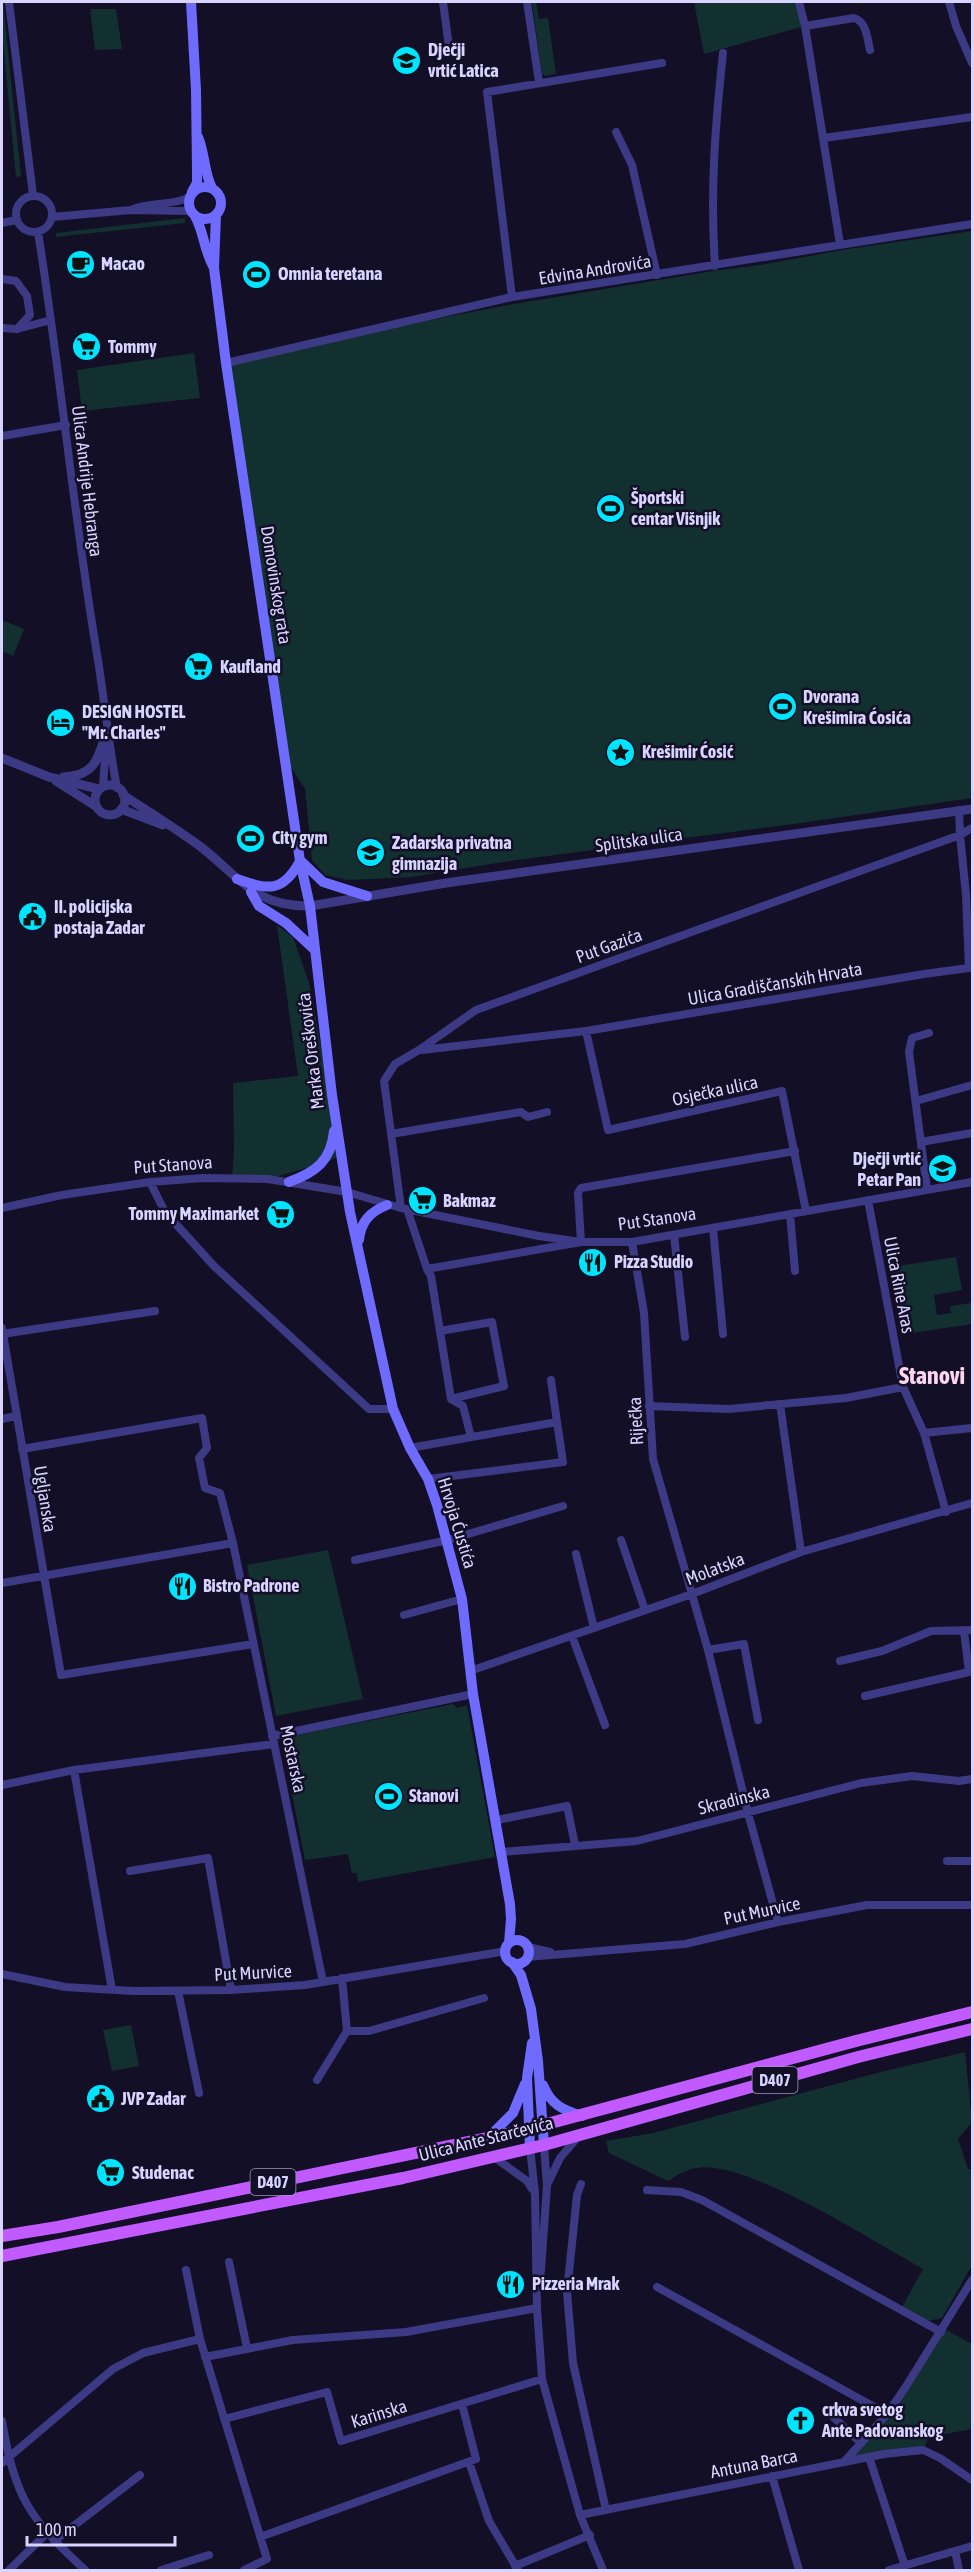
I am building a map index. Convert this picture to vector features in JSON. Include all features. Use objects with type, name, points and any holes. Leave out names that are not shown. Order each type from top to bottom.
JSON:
[{"type":"main road","points":[[191,2],[196,90],[196,134],[197,170],[196,183],[191,195],[193,214],[204,219],[216,215],[222,202],[219,194],[209,182],[204,151],[196,134]]},
{"type":"main road","points":[[191,195],[202,187],[212,188]]},
{"type":"main road","name":"Domovinskog rata","points":[[193,214],[201,227],[206,253],[214,268]]},
{"type":"main road","name":"Domovinskog rata","points":[[216,215],[214,268],[226,363],[300,861],[310,906]]},
{"type":"main road","points":[[237,879],[259,887],[278,886],[294,873],[300,861],[323,882],[367,896]]},
{"type":"main road","points":[[251,892],[259,906],[286,923],[315,950]]},
{"type":"main road","name":"Marka Oreškovića","points":[[310,906],[347,1192]]},
{"type":"main road","points":[[289,1182],[317,1168],[331,1152],[335,1113]]},
{"type":"main road","points":[[347,1192],[393,1409]]},
{"type":"main road","points":[[358,1249],[360,1228],[364,1220],[374,1210],[387,1204]]},
{"type":"main road","name":"Hrvoja Ćustića","points":[[393,1409],[410,1448],[428,1479],[448,1540],[462,1599],[472,1694],[502,1852],[511,1919],[507,1947],[512,1962],[518,1968],[528,1991]]},
{"type":"main road","name":"Hrvoja Ćustića","points":[[511,1919],[526,1949],[528,1991],[540,2078],[544,2145]]},
{"type":"main road","points":[[507,1947],[516,1940],[526,1949],[522,1962],[512,1962]]},
{"type":"main road","name":"Ulica Ante Starčevića","points":[[2,2236],[58,2227],[542,2126],[844,2044],[972,2012]]},
{"type":"main road","name":"Ulica Ante Starčevića","points":[[2,2256],[403,2178],[544,2145],[858,2057],[972,2029]]},
{"type":"main road","name":"Hrvoja Ćustića","points":[[530,2148],[527,2078],[533,2037]]},
{"type":"main road","points":[[488,2138],[513,2113],[527,2078]]},
{"type":"main road","points":[[540,2078],[547,2095],[556,2106],[583,2116]]},
{"type":"street","points":[[9,2],[33,195]]},
{"type":"street","points":[[443,2],[449,47]]},
{"type":"street","points":[[527,2],[539,82]]},
{"type":"street","points":[[798,2],[805,26],[840,244]]},
{"type":"street","points":[[949,2],[956,26],[969,49],[972,63]]},
{"type":"street","points":[[805,26],[854,18],[861,20],[865,26],[870,50]]},
{"type":"street","points":[[715,266],[711,208],[714,132],[723,53]]},
{"type":"street","points":[[512,297],[487,92],[662,63]]},
{"type":"street","points":[[824,138],[972,117]]},
{"type":"street","points":[[616,132],[632,165],[657,275]]},
{"type":"street","points":[[16,220],[27,231],[38,232],[47,226],[52,217],[48,202],[33,195]]},
{"type":"street","points":[[16,220],[19,203],[33,195]]},
{"type":"street","points":[[131,210],[142,205],[181,201],[191,195]]},
{"type":"street","points":[[52,217],[131,210],[193,214]]},
{"type":"street","points":[[2,223],[16,220]]},
{"type":"street","name":"Edvina Androvića","points":[[226,363],[512,297],[972,224]]},
{"type":"street","name":"Ulica Andrije Hebranga","points":[[38,232],[106,732],[120,791]]},
{"type":"street","points":[[2,279],[16,281],[27,296],[30,315],[17,329]]},
{"type":"street","points":[[2,328],[17,329],[51,320]]},
{"type":"street","points":[[2,436],[66,425]]},
{"type":"street","points":[[49,777],[76,777],[89,770],[97,759],[106,732]]},
{"type":"street","name":"Ulica Andrije Hebranga","points":[[101,788],[106,732]]},
{"type":"street","points":[[2,758],[49,777],[108,815],[121,809],[179,832]]},
{"type":"street","points":[[49,777],[120,791],[179,832]]},
{"type":"street","points":[[97,807],[95,798],[101,788]]},
{"type":"street","points":[[120,791],[121,809]]},
{"type":"street","name":"Splitska ulica","points":[[179,832],[197,844],[251,892],[276,904],[289,907],[310,906],[972,809]]},
{"type":"street","points":[[959,810],[971,968]]},
{"type":"street","name":"Put Gazića","points":[[451,1399],[431,1276],[404,1208],[391,1134],[384,1081],[395,1064],[476,1010],[960,835],[972,828]]},
{"type":"street","name":"Ulica Gradiščanskih Hrvata","points":[[419,1050],[586,1031],[971,968]]},
{"type":"street","name":"Osječka ulica","points":[[586,1031],[608,1130],[782,1091],[806,1211]]},
{"type":"street","points":[[927,1189],[909,1052],[912,1038],[929,1033]]},
{"type":"street","points":[[916,1101],[972,1086]]},
{"type":"street","points":[[391,1134],[521,1112],[528,1117],[547,1112]]},
{"type":"street","points":[[921,1142],[972,1133]]},
{"type":"street","points":[[427,1269],[581,1242],[578,1193],[581,1188],[795,1152]]},
{"type":"street","name":"Put Stanova","points":[[2,1208],[62,1195],[150,1182],[222,1178],[289,1182],[347,1192],[404,1208],[581,1242],[632,1242],[972,1182]]},
{"type":"street","points":[[150,1182],[165,1212],[214,1266],[369,1409],[393,1409]]},
{"type":"street","name":"Ulica Rine Aras","points":[[868,1200],[903,1387],[924,1433],[946,1512]]},
{"type":"street","points":[[790,1214],[795,1271]]},
{"type":"street","points":[[713,1228],[723,1334]]},
{"type":"street","points":[[674,1235],[685,1337]]},
{"type":"street","name":"Riječka","points":[[632,1242],[644,1313],[653,1459],[708,1650],[747,1813],[778,1922]]},
{"type":"street","points":[[2,1331],[155,1311]]},
{"type":"street","points":[[440,1331],[492,1322],[504,1386],[451,1399]]},
{"type":"street","name":"Ugljanska","points":[[2,1331],[61,1675],[253,1644]]},
{"type":"street","points":[[428,1479],[562,1462],[551,1380]]},
{"type":"street","points":[[649,1406],[728,1409],[846,1398],[903,1387]]},
{"type":"street","points":[[451,1399],[463,1406],[471,1437]]},
{"type":"street","points":[[780,1404],[801,1552]]},
{"type":"street","points":[[2,1419],[16,1416]]},
{"type":"street","name":"Mostarska","points":[[22,1449],[202,1418],[207,1448],[199,1458],[205,1488],[220,1493],[233,1543],[323,1982]]},
{"type":"street","points":[[410,1448],[557,1422]]},
{"type":"street","points":[[924,1433],[972,1428]]},
{"type":"street","name":"Molatska","points":[[470,1671],[692,1594],[801,1552],[972,1503]]},
{"type":"street","points":[[356,1560],[448,1540],[563,1506]]},
{"type":"street","points":[[621,1540],[645,1610]]},
{"type":"street","points":[[2,1583],[233,1543]]},
{"type":"street","points":[[576,1554],[594,1628]]},
{"type":"street","points":[[404,1615],[462,1599]]},
{"type":"street","points":[[840,1661],[882,1651],[931,1631],[968,1631],[969,1672],[865,1696]]},
{"type":"street","points":[[572,1636],[605,1725]]},
{"type":"street","points":[[708,1650],[744,1644],[758,1720]]},
{"type":"street","points":[[2,1785],[74,1770],[273,1740],[472,1694]]},
{"type":"street","points":[[74,1770],[112,1990]]},
{"type":"street","name":"Skradinska","points":[[502,1852],[637,1840],[861,1783],[912,1776],[959,1781],[972,1779]]},
{"type":"street","points":[[496,1820],[567,1806],[575,1845]]},
{"type":"street","points":[[130,1871],[208,1858],[231,1990]]},
{"type":"street","points":[[947,1861],[972,1861]]},
{"type":"street","name":"Put Murvice","points":[[526,1949],[557,1954],[685,1944],[778,1922],[867,1905],[972,1905]]},
{"type":"street","name":"Put Murvice","points":[[2,1974],[65,1987],[112,1990],[231,1990],[323,1982],[507,1947]]},
{"type":"street","points":[[316,2080],[347,2031],[342,1978]]},
{"type":"street","points":[[178,1991],[199,2093]]},
{"type":"street","points":[[347,2031],[369,2031],[484,1998]]},
{"type":"street","points":[[547,2186],[560,2158],[579,2135]]},
{"type":"street","points":[[537,2308],[547,2186],[544,2145]]},
{"type":"street","points":[[530,2148],[535,2193],[537,2308],[542,2379],[580,2515],[603,2571]]},
{"type":"street","points":[[491,2156],[527,2181],[535,2193]]},
{"type":"street","points":[[581,2184],[577,2195],[567,2292],[573,2363],[606,2510]]},
{"type":"street","points":[[647,2190],[681,2192],[702,2200],[940,2332]]},
{"type":"street","points":[[229,2262],[247,2348]]},
{"type":"street","points":[[186,2271],[205,2357],[267,2559],[244,2571]]},
{"type":"street","points":[[844,2462],[887,2414],[972,2280]]},
{"type":"street","points":[[657,2287],[887,2414]]},
{"type":"street","points":[[205,2357],[293,2340],[406,2332],[537,2308]]},
{"type":"street","points":[[2,2463],[7,2456],[113,2369],[143,2353],[200,2339]]},
{"type":"street","name":"Karinska","points":[[224,2419],[327,2392],[341,2441],[542,2379]]},
{"type":"street","points":[[260,2537],[476,2459],[462,2404]]},
{"type":"street","points":[[826,2410],[861,2443]]},
{"type":"street","points":[[2,2421],[7,2456],[22,2500],[54,2541],[85,2571]]},
{"type":"street","name":"Antuna Barca","points":[[580,2515],[869,2457],[923,2450],[940,2458],[972,2480]]},
{"type":"street","points":[[869,2457],[905,2566]]},
{"type":"street","points":[[469,2462],[489,2521],[516,2568],[590,2535]]},
{"type":"street","points":[[54,2541],[140,2475]]},
{"type":"street","points":[[772,2476],[799,2571]]},
{"type":"street","points":[[9,2571],[47,2533]]},
{"type":"street","points":[[890,2571],[972,2546]]},
{"type":"street","points":[[955,2551],[959,2571]]},
{"type":"street","points":[[161,2571],[209,2555]]},
{"type":"green space","points":[[2,2],[21,176],[16,177],[2,32]]},
{"type":"green space","points":[[532,2],[536,2],[539,19],[548,18],[556,74],[545,76],[542,74]]},
{"type":"green space","points":[[694,2],[799,2],[805,26],[704,54]]},
{"type":"green space","points":[[90,9],[116,9],[122,49],[95,50]]},
{"type":"green space","points":[[185,218],[185,223],[56,237],[56,233]]},
{"type":"green space","name":"Športski centar Višnjik","points":[[972,231],[972,798],[509,861],[411,877],[348,880],[325,875],[312,860],[305,789],[285,758],[226,363],[342,337],[508,305]]},
{"type":"green space","points":[[194,353],[200,398],[82,411],[77,370]]},
{"type":"green space","points":[[2,620],[24,629],[13,656],[2,651]]},
{"type":"green space","points":[[277,925],[293,937],[309,983],[341,1154],[330,1161],[268,1179],[232,1178],[233,1083],[298,1076]]},
{"type":"green space","points":[[956,1257],[962,1290],[934,1295],[937,1315],[951,1313],[950,1306],[972,1303],[972,1324],[904,1334],[891,1267]]},
{"type":"green space","points":[[328,1550],[363,1699],[276,1716],[247,1565]]},
{"type":"green space","name":"Stanovi","points":[[453,1704],[457,1708],[467,1705],[495,1857],[358,1882],[357,1873],[352,1873],[348,1854],[305,1860],[281,1738]]},
{"type":"green space","points":[[131,2025],[139,2066],[112,2071],[103,2030]]},
{"type":"green space","points":[[965,2052],[972,2122],[958,2139],[968,2169],[972,2169],[972,2265],[942,2318],[927,2321],[902,2307],[923,2269],[811,2205],[746,2176],[719,2169],[697,2168],[668,2181],[609,2153],[606,2141],[653,2133]]},
{"type":"green space","points":[[943,2328],[972,2344],[972,2429],[929,2437],[923,2450],[844,2462],[887,2414]]},
{"type":"place","name":"Dječji vrtić Latica","points":[[407,60]]},
{"type":"place","name":"Macao","points":[[80,264]]},
{"type":"place","name":"Omnia teretana","points":[[257,274]]},
{"type":"place","name":"Tommy","points":[[87,347]]},
{"type":"place","name":"Športski centar Višnjik","points":[[610,508]]},
{"type":"place","name":"Kaufland","points":[[199,667]]},
{"type":"place","name":"Dvorana Krešimira Ćosića","points":[[782,707]]},
{"type":"place","name":"DESIGN HOSTEL \"Mr. Charles\"","points":[[61,722]]},
{"type":"place","name":"Krešimir Ćosić","points":[[621,752]]},
{"type":"place","name":"City gym","points":[[251,838]]},
{"type":"place","name":"Zadarska privatna gimnazija","points":[[371,853]]},
{"type":"place","name":"II. policijska postaja Zadar","points":[[33,917]]},
{"type":"place","name":"Dječji vrtić Petar Pan","points":[[942,1169]]},
{"type":"place","name":"Bakmaz","points":[[422,1201]]},
{"type":"place","name":"Tommy Maximarket","points":[[280,1214]]},
{"type":"place","name":"Pizza Studio","points":[[593,1262]]},
{"type":"place","name":"Bistro Padrone","points":[[182,1586]]},
{"type":"place","name":"Stanovi","points":[[388,1796]]},
{"type":"place","name":"JVP Zadar","points":[[100,2099]]},
{"type":"place","name":"Studenac","points":[[111,2173]]},
{"type":"place","name":"Pizzeria Mrak","points":[[511,2284]]},
{"type":"place","name":"crkva svetog Ante Padovanskog","points":[[801,2420]]},
{"type":"district","name":"Stanovi","points":[[932,1376]]}]
